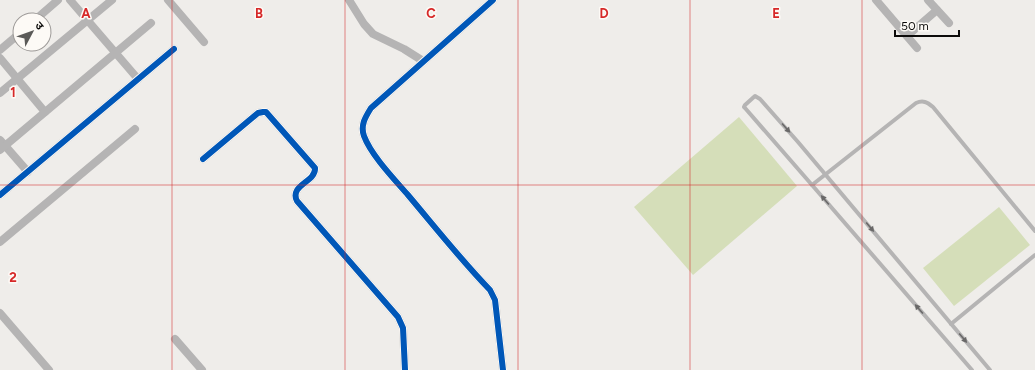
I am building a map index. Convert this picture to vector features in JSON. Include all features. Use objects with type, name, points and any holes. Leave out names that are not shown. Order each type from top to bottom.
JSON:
[{"type":"street","points":[[44,12],[58,0]]},
{"type":"street","points":[[70,0],[138,79]]},
{"type":"street","points":[[0,93],[112,0]]},
{"type":"street","points":[[168,0],[204,42]]},
{"type":"street","points":[[349,0],[372,34],[404,49],[424,61]]},
{"type":"street","points":[[493,0],[372,108],[366,115],[363,122],[363,135],[372,150],[389,172],[490,290],[495,300],[503,370]]},
{"type":"street","points":[[876,0],[917,48]]},
{"type":"street","points":[[928,0],[949,23]]},
{"type":"street","points":[[907,36],[936,10]]},
{"type":"street","points":[[28,172],[2,145],[45,112],[151,23]]},
{"type":"street","points":[[0,50],[12,40]]},
{"type":"street","points":[[0,195],[174,49]]},
{"type":"street","points":[[0,58],[45,112]]},
{"type":"street","points":[[203,159],[258,113],[266,112],[315,168],[316,172],[314,176],[295,193],[297,201],[402,323],[405,370]]},
{"type":"street","points":[[0,242],[135,129]]},
{"type":"street","points":[[0,314],[49,370]]},
{"type":"street","points":[[175,338],[202,370]]},
{"type":"lane","points":[[972,370],[744,107],[745,104],[755,96],[760,99],[990,370]]},
{"type":"lane","points":[[812,185],[916,103],[924,101],[933,107],[1035,231]]},
{"type":"lane","points":[[951,324],[1035,255]]},
{"type":"green space","points":[[739,117],[797,186],[693,275],[634,207]]},
{"type":"green space","points":[[999,207],[1030,245],[954,306],[923,268]]},
{"type":"cycle path","points":[[493,0],[371,108],[364,121],[363,132],[367,143],[383,167],[490,290],[495,300],[503,370]]},
{"type":"cycle path","points":[[0,195],[174,49]]},
{"type":"cycle path","points":[[203,159],[258,113],[266,112],[315,168],[311,177],[299,187],[296,196],[297,201],[398,317],[403,328],[405,370]]}]
